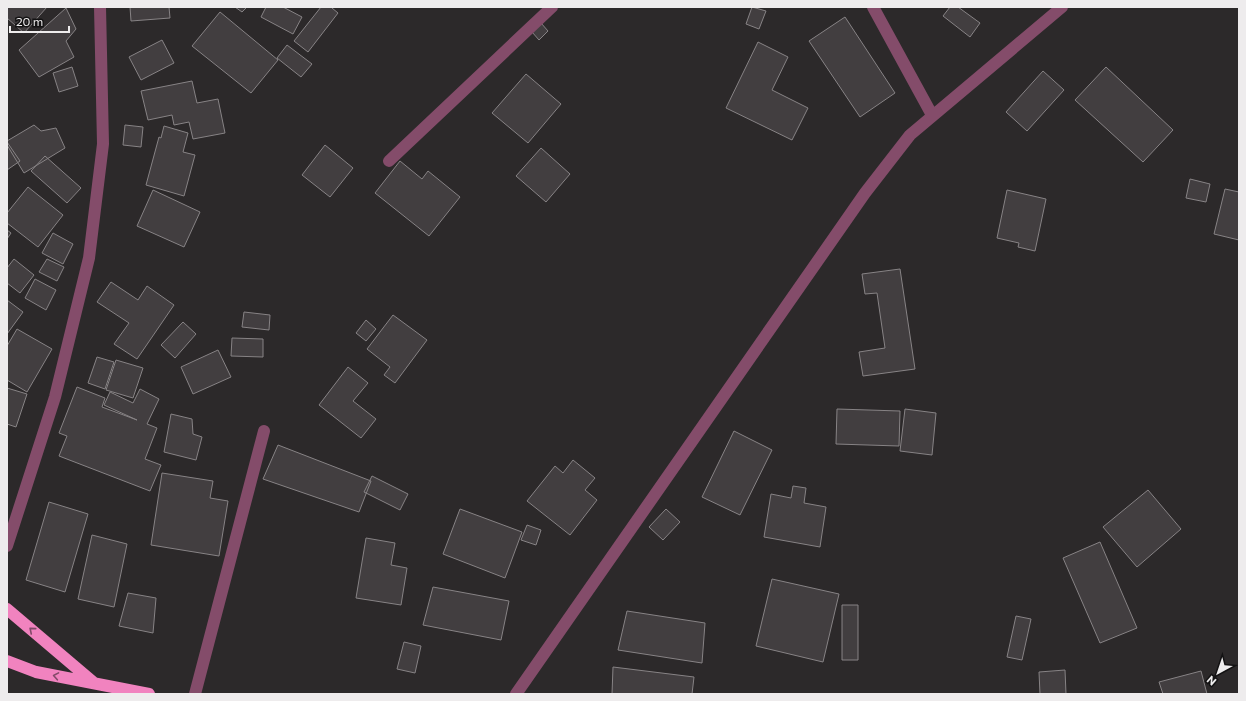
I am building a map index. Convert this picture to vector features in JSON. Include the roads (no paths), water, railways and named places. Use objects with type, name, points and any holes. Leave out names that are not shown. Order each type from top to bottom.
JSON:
[{"type":"highway","points":[[7,609],[94,683]]},
{"type":"highway","points":[[7,661],[36,672],[149,694]]},
{"type":"street","points":[[7,546],[55,397],[89,258],[103,144],[100,7]]},
{"type":"street","points":[[388,161],[552,7]]},
{"type":"street","points":[[873,7],[932,115]]},
{"type":"street","points":[[516,694],[865,193],[910,135],[1062,7]]},
{"type":"street","points":[[195,694],[264,431]]}]
